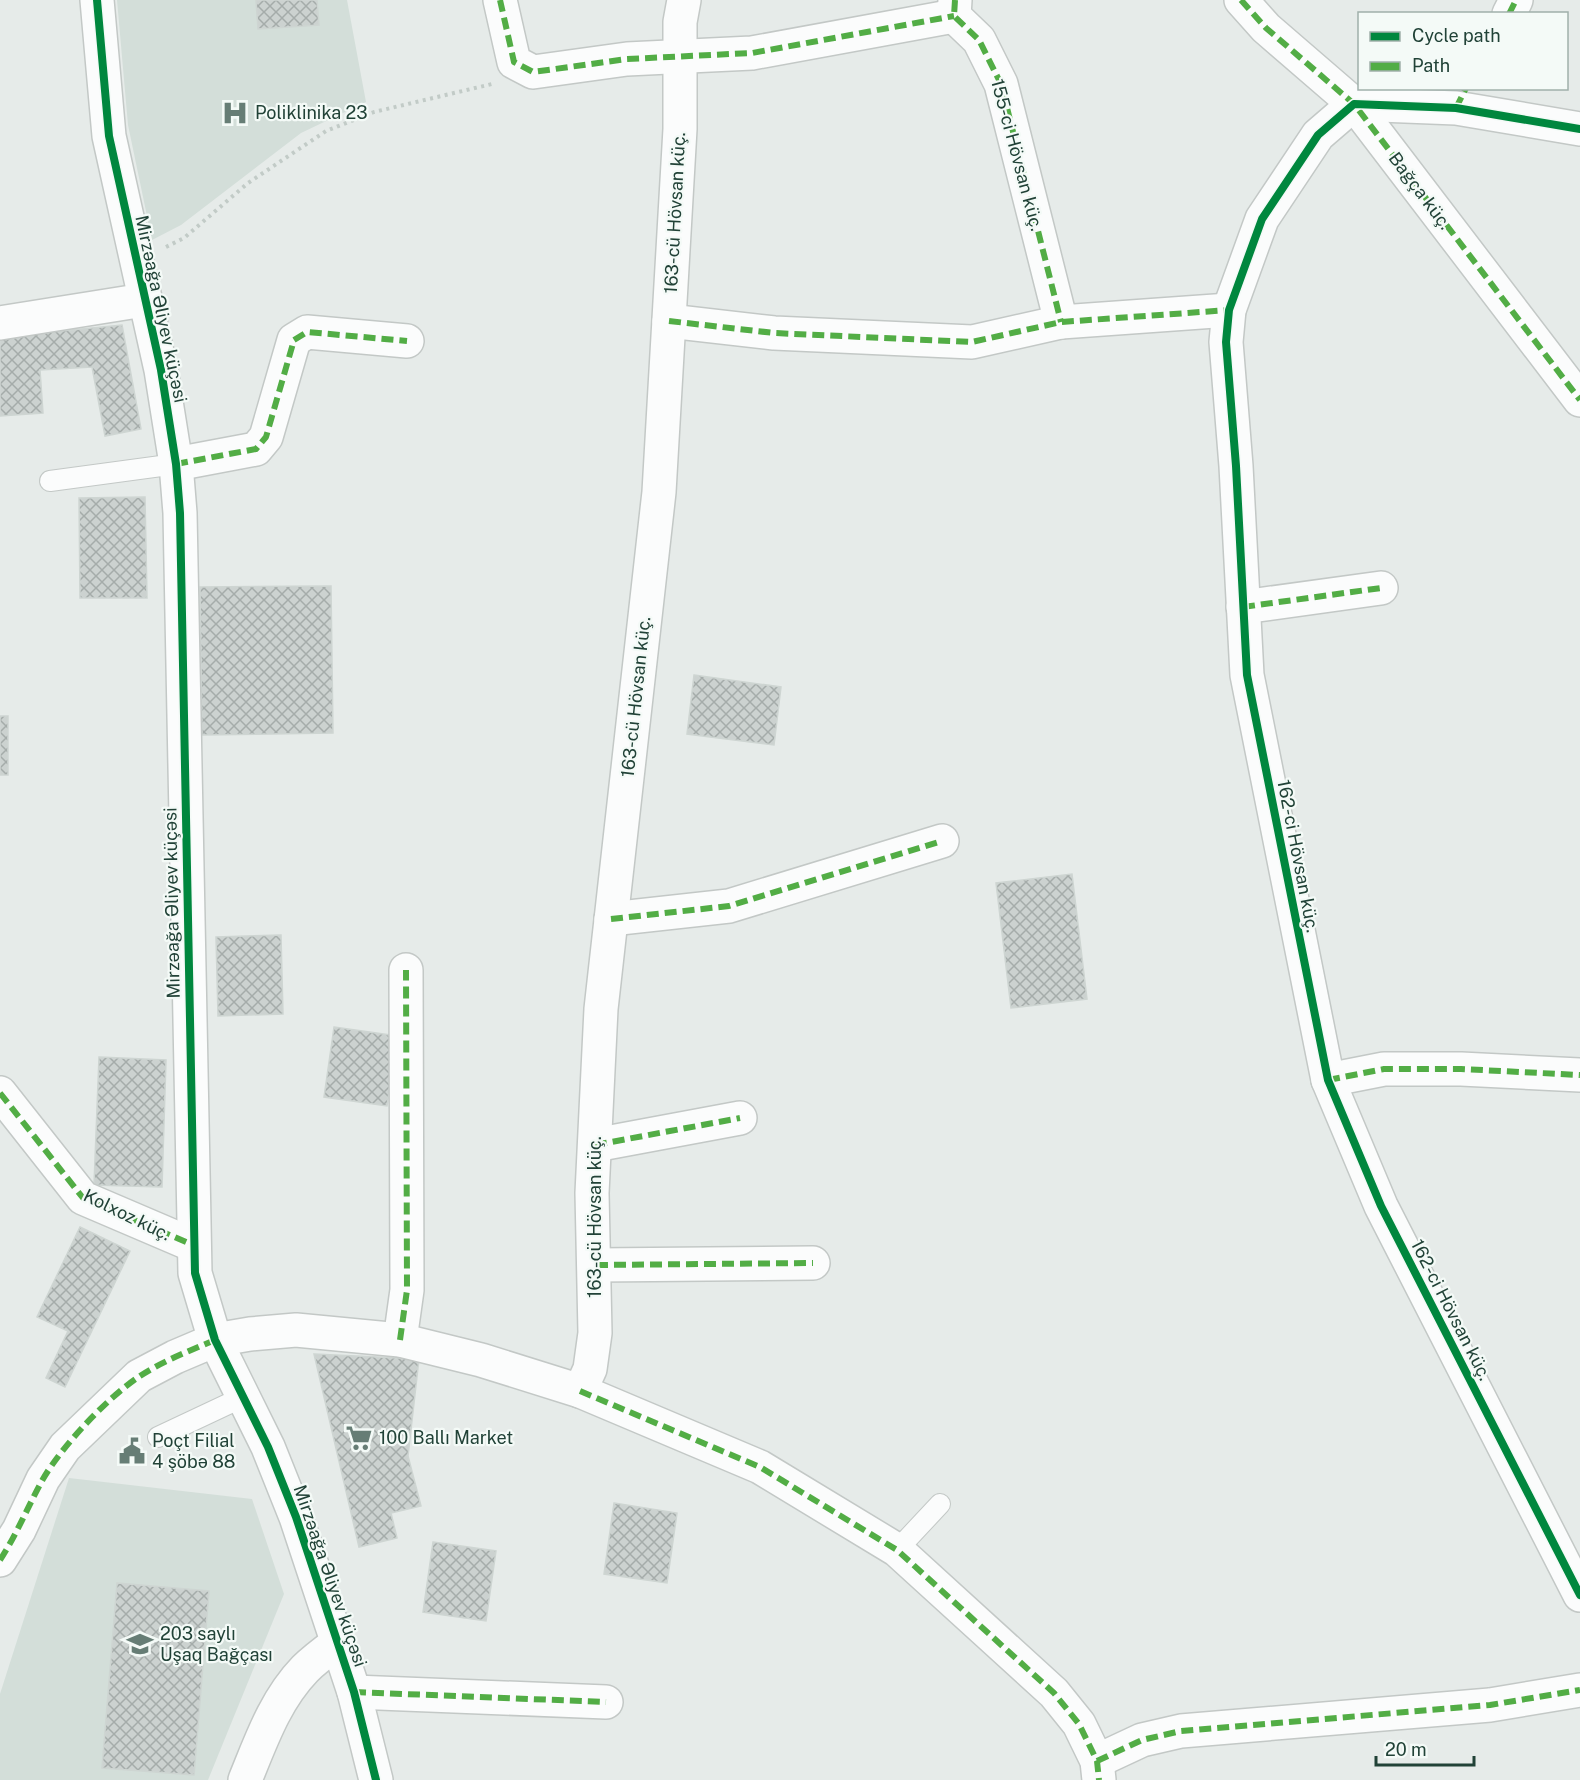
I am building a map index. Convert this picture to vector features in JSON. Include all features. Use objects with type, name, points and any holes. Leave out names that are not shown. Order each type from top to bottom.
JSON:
[{"type":"street","name":"Mirzəağa Əliyev küçəsi","points":[[97,0],[109,136],[161,370],[176,464],[182,609],[195,1273],[215,1340],[268,1447],[296,1517],[354,1692],[376,1780]]},
{"type":"street","points":[[500,0],[514,62],[533,72],[627,59],[752,53],[954,8]]},
{"type":"street","name":"163-cü Hövsan küç.","points":[[580,1391],[590,1369],[595,1334],[596,1265],[592,1193],[601,1009],[659,492],[680,129],[679,57],[684,0]]},
{"type":"street","name":"Bağça küç.","points":[[1241,0],[1266,28],[1354,104],[1580,400]]},
{"type":"street","name":"155-ci Hövsan küç.","points":[[954,8],[979,40],[1001,84],[1061,322]]},
{"type":"street","points":[[1354,104],[1461,98],[1580,129]]},
{"type":"street","name":"162-ci Hövsan küç.","points":[[1354,104],[1318,135],[1262,219],[1229,310],[1226,342],[1247,675],[1328,1080],[1382,1206],[1580,1595]]},
{"type":"street","points":[[0,323],[144,300]]},
{"type":"street","points":[[669,321],[774,333],[972,342],[1061,322],[1229,310]]},
{"type":"street","points":[[176,464],[256,448],[266,437],[294,340],[307,332],[407,341]]},
{"type":"street","points":[[1243,606],[1381,588]]},
{"type":"street","points":[[611,919],[729,906],[942,841]]},
{"type":"street","points":[[400,1340],[407,1290],[406,970]]},
{"type":"street","points":[[1328,1080],[1384,1069],[1461,1069],[1580,1075]]},
{"type":"street","name":"Kolxoz küç.","points":[[0,1093],[83,1197],[193,1245]]},
{"type":"street","points":[[595,1145],[740,1118]]},
{"type":"street","points":[[596,1265],[813,1263]]},
{"type":"street","points":[[0,1560],[19,1530],[43,1479],[65,1448],[139,1376],[215,1340],[296,1330],[400,1340],[481,1360],[580,1391],[760,1467],[897,1550],[1054,1694],[1080,1724],[1098,1771],[1142,1740],[1181,1731],[1490,1705],[1580,1690]]},
{"type":"street","points":[[245,1780],[272,1715],[285,1694],[305,1669],[337,1642]]},
{"type":"street","points":[[354,1692],[606,1702]]},
{"type":"lane","points":[[50,482],[176,464]]},
{"type":"lane","points":[[158,1437],[243,1396]]},
{"type":"lane","points":[[897,1550],[940,1504]]},
{"type":"path","points":[[136,262],[183,238],[248,183],[326,131],[374,112],[533,72]]},
{"type":"shaded area","name":"Poliklinika 23","points":[[117,0],[347,0],[366,102],[301,133],[181,225],[152,240],[128,125]]},
{"type":"shaded area","name":"203 saylı Uşaq Bağçası","points":[[69,1478],[252,1499],[284,1594],[208,1780],[0,1780],[0,1694]]},
{"type":"building","points":[[256,0],[317,0],[319,25],[258,29]]},
{"type":"building","points":[[122,325],[141,429],[105,436],[92,367],[40,370],[43,413],[0,416],[0,337]]},
{"type":"building","points":[[145,497],[147,598],[80,598],[79,498]]},
{"type":"building","points":[[331,586],[333,733],[202,735],[200,587]]},
{"type":"building","points":[[694,675],[781,687],[774,745],[687,734]]},
{"type":"building","points":[[0,716],[8,716],[8,775],[0,775]]},
{"type":"building","points":[[1072,874],[1087,999],[1011,1008],[996,883]]},
{"type":"building","points":[[281,935],[283,1014],[218,1016],[216,937]]},
{"type":"building","points":[[334,1027],[397,1036],[387,1106],[324,1097]]},
{"type":"building","points":[[99,1057],[166,1060],[162,1187],[94,1185]]},
{"type":"building","points":[[80,1227],[130,1251],[65,1387],[46,1378],[68,1331],[37,1317]]},
{"type":"building","points":[[314,1354],[419,1359],[408,1456],[421,1506],[391,1513],[397,1538],[359,1547]]},
{"type":"building","points":[[614,1503],[677,1513],[667,1583],[604,1574]]},
{"type":"building","points":[[433,1542],[496,1551],[486,1621],[423,1612]]},
{"type":"building","points":[[117,1583],[209,1591],[194,1775],[102,1768]]},
{"type":"marked path","points":[[500,0],[514,62],[533,72],[627,59],[752,53],[954,16]]},
{"type":"marked path","points":[[955,0],[954,16],[979,40],[1001,84],[1061,322]]},
{"type":"marked path","points":[[1241,0],[1266,28],[1354,104],[1580,400]]},
{"type":"marked path","points":[[1510,12],[1516,0]]},
{"type":"marked path","points":[[1456,108],[1465,90]]},
{"type":"marked path","points":[[669,321],[774,333],[972,342],[1061,322],[1229,310]]},
{"type":"marked path","points":[[176,464],[256,449],[266,437],[294,340],[307,332],[407,341]]},
{"type":"marked path","points":[[1243,607],[1381,588]]},
{"type":"marked path","points":[[611,919],[729,906],[942,841]]},
{"type":"marked path","points":[[400,1340],[407,1290],[406,970]]},
{"type":"marked path","points":[[1328,1080],[1384,1069],[1461,1069],[1580,1075]]},
{"type":"marked path","points":[[0,1093],[83,1198],[193,1245]]},
{"type":"marked path","points":[[595,1145],[740,1118]]},
{"type":"marked path","points":[[596,1265],[813,1263]]},
{"type":"marked path","points":[[0,1560],[51,1466],[87,1423],[114,1396],[140,1376],[167,1361],[215,1340]]},
{"type":"marked path","points":[[580,1391],[760,1467],[897,1550],[1054,1693],[1079,1724],[1097,1761],[1099,1780]]},
{"type":"marked path","points":[[1097,1761],[1142,1740],[1181,1731],[1490,1705],[1580,1690]]},
{"type":"marked path","points":[[354,1692],[606,1702]]},
{"type":"cycle path","points":[[97,0],[109,136],[161,370],[176,464],[180,513],[195,1273],[215,1340],[268,1447],[296,1517],[354,1692],[376,1780]]},
{"type":"cycle path","points":[[1580,129],[1456,108],[1354,104],[1318,135],[1262,219],[1229,310],[1226,342],[1236,466],[1247,675],[1328,1080],[1381,1206],[1580,1595]]},
{"type":"place","name":"Poliklinika 23","points":[[235,113]]},
{"type":"place","name":"100 Ballı Market","points":[[359,1438]]},
{"type":"place","name":"Poçt Filial 4 şöbə 88","points":[[132,1451]]},
{"type":"place","name":"203 saylı Uşaq Bağçası","points":[[140,1644]]}]
